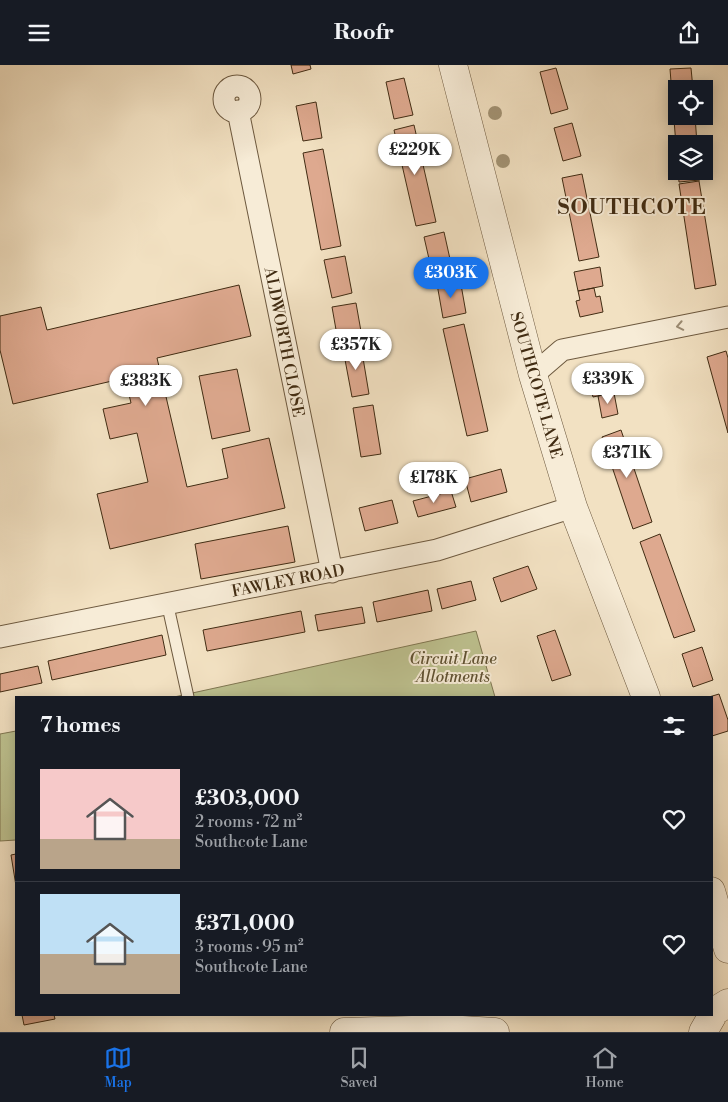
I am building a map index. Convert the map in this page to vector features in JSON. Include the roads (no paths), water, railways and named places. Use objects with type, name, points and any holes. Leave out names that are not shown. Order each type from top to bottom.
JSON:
[{"type":"street","name":"SOUTHCOTE LANE","points":[[453,65],[533,375],[573,507],[646,696]]},
{"type":"street","name":"ALDWORTH CLOSE","points":[[238,111],[332,572]]},
{"type":"street","points":[[533,375],[562,350],[728,317]]},
{"type":"street","name":"FAWLEY ROAD","points":[[0,637],[167,602],[332,572],[437,550],[573,507]]},
{"type":"street","points":[[713,898],[728,950]]},
{"type":"street","points":[[713,1013],[728,1003]]},
{"type":"street","points":[[698,1031],[711,1016]]},
{"type":"street","points":[[344,1032],[446,1029],[495,1032]]},
{"type":"lane","points":[[167,602],[188,696]]},
{"type":"district","name":"SOUTHCOTE","points":[[632,207]]},
{"type":"park label","name":"Circuit Lane Allotments","points":[[453,667]]}]
